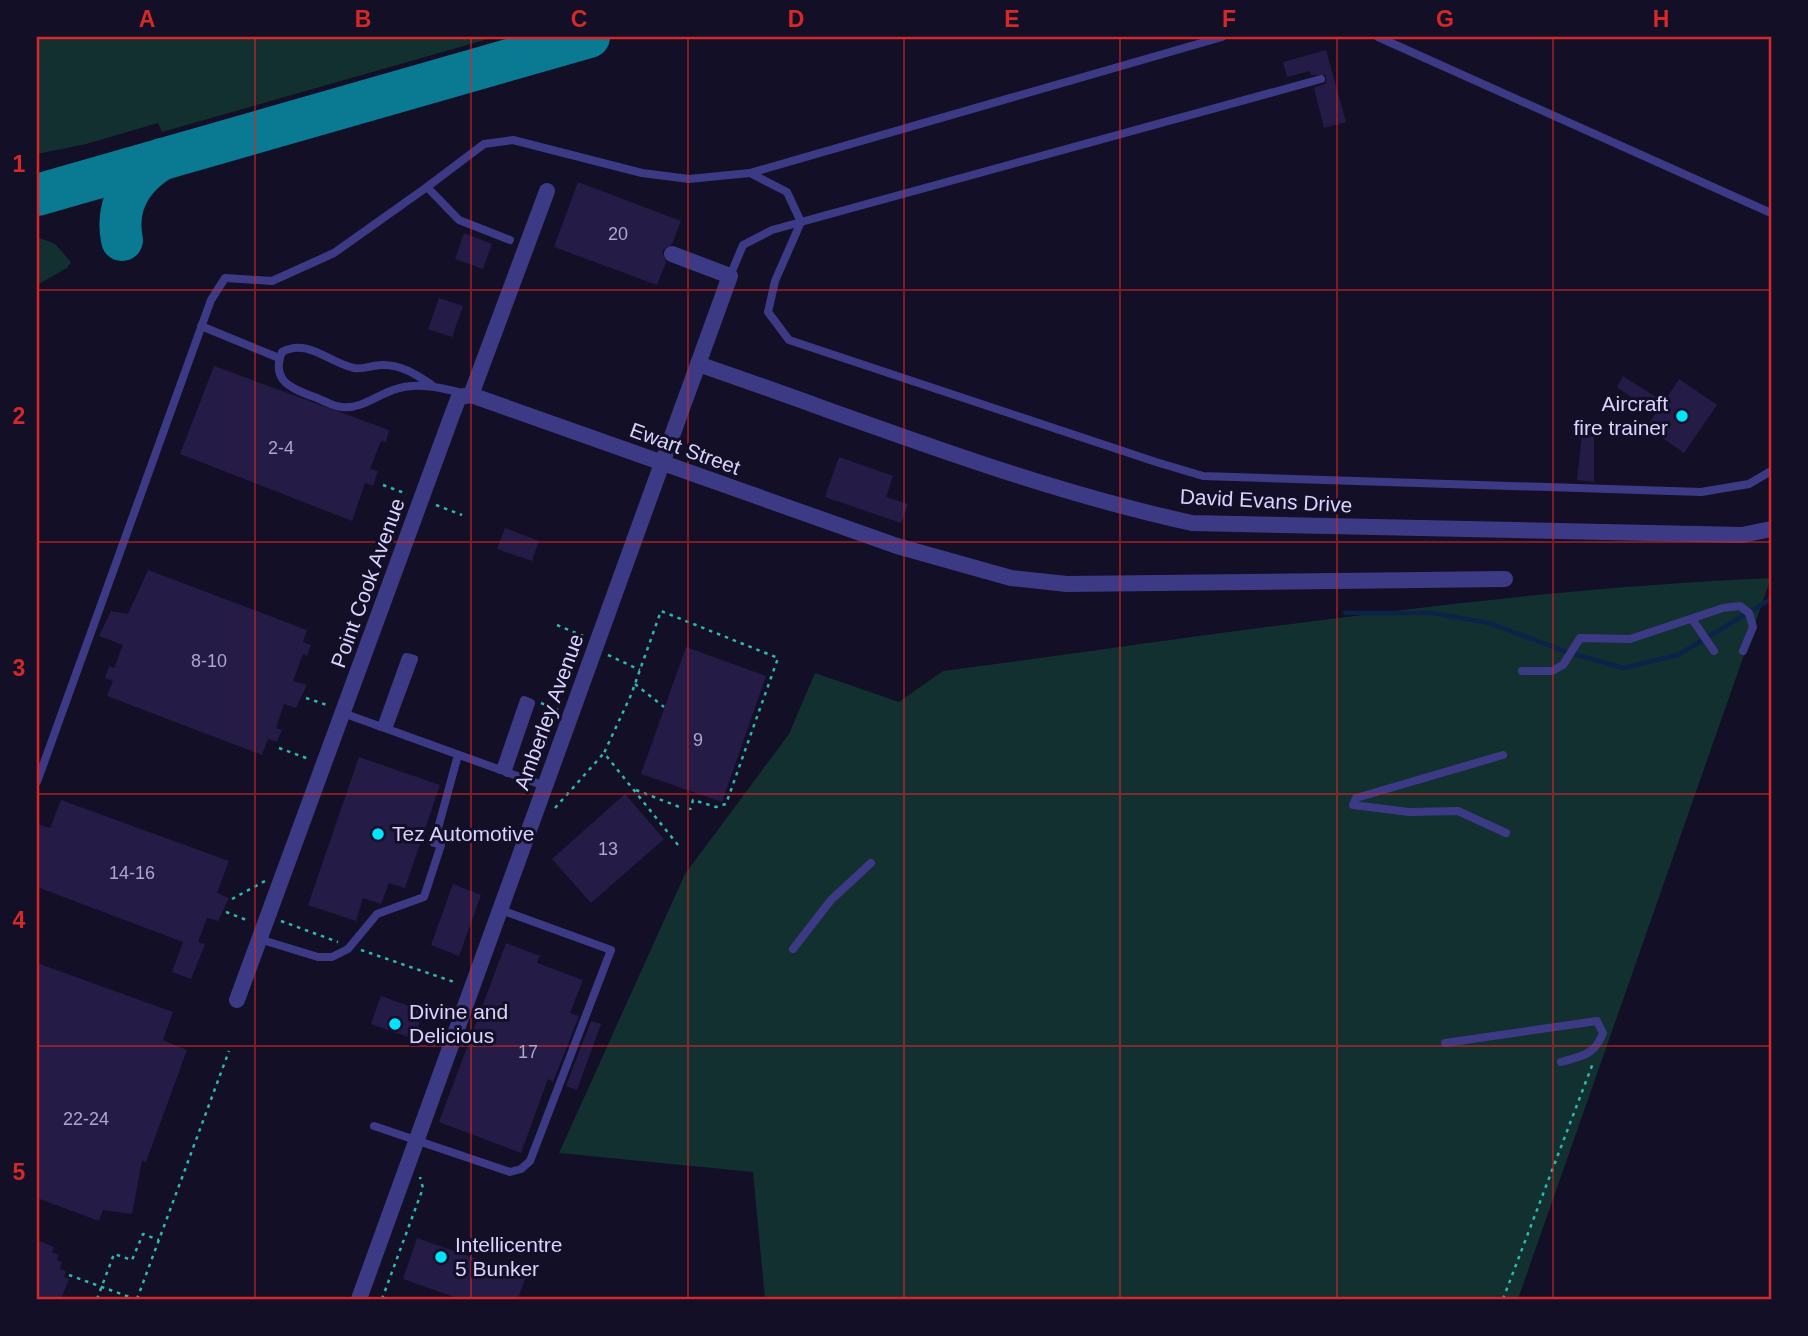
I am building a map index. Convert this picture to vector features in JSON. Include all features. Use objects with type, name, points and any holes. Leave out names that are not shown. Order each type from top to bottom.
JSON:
[{"type":"street","name":"Point Cook Avenue","points":[[237,1000],[257,931],[452,415],[459,397],[471,395],[547,191]]},
{"type":"street","points":[[672,254],[730,276]]},
{"type":"street","name":"Amberley Avenue","points":[[359,1299],[730,276]]},
{"type":"street","name":"David Evans Drive","points":[[698,364],[1037,483],[1109,505],[1192,523],[1742,535],[1771,529]]},
{"type":"street","name":"Ewart Street","points":[[471,395],[885,540],[1011,578],[1067,584],[1505,579]]},
{"type":"lane","points":[[37,782],[201,326],[211,300],[225,278],[272,281],[334,253],[484,144],[513,140],[642,173],[689,179],[750,173],[1222,37]]},
{"type":"lane","points":[[1378,37],[1771,214]]},
{"type":"lane","points":[[730,276],[743,246],[763,233],[1321,79]]},
{"type":"lane","points":[[750,173],[787,192],[801,222],[775,281],[768,312],[789,340],[1203,476],[1701,492],[1749,484],[1771,471]]},
{"type":"lane","points":[[427,187],[459,220],[510,240]]},
{"type":"lane","points":[[201,326],[279,358]]},
{"type":"lane","points":[[432,385],[393,390],[356,407],[341,408],[289,388],[280,378],[279,358],[282,352],[302,346],[353,368],[380,365],[400,368],[432,385],[471,395]]},
{"type":"lane","points":[[1522,671],[1552,671],[1563,666],[1574,643],[1580,638],[1630,639],[1723,608],[1740,606],[1746,608],[1752,618],[1753,627],[1743,651]]},
{"type":"lane","points":[[1692,619],[1714,649]]},
{"type":"lane","points":[[385,728],[410,658]]},
{"type":"lane","points":[[503,771],[529,701]]},
{"type":"lane","points":[[339,710],[545,786]]},
{"type":"lane","points":[[257,931],[318,957],[332,957],[348,949],[366,923],[377,914],[424,897],[441,845],[434,843],[458,755]]},
{"type":"lane","points":[[1503,755],[1356,798],[1353,805],[1409,812],[1458,811],[1506,833]]},
{"type":"lane","points":[[793,949],[831,900],[871,863]]},
{"type":"lane","points":[[374,1126],[510,1172],[521,1170],[530,1161],[611,950],[501,910]]},
{"type":"lane","points":[[1445,1044],[1597,1021],[1603,1033],[1598,1046],[1590,1054],[1561,1062]]},
{"type":"path","points":[[554,809],[604,753],[635,684],[661,611],[778,658],[726,804],[716,807],[693,800],[690,810]]},
{"type":"path","points":[[635,684],[664,706]]},
{"type":"path","points":[[306,698],[339,710]]},
{"type":"path","points":[[529,701],[561,711]]},
{"type":"path","points":[[279,748],[315,762]]},
{"type":"path","points":[[604,753],[678,845]]},
{"type":"path","points":[[633,789],[682,808]]},
{"type":"path","points":[[232,899],[274,876]]},
{"type":"path","points":[[226,912],[257,931]]},
{"type":"path","points":[[1503,1299],[1598,1046]]},
{"type":"path","points":[[69,1275],[136,1299],[229,1051]]},
{"type":"path","points":[[382,1299],[423,1188],[421,1179],[414,1174]]},
{"type":"path","points":[[97,1299],[114,1254],[132,1260],[143,1234],[159,1240]]},
{"type":"green space","points":[[37,37],[495,37],[162,132],[158,123],[86,144],[37,154]]},
{"type":"green space","points":[[37,237],[55,244],[71,262],[67,268],[37,285]]},
{"type":"green space","points":[[1771,578],[1518,1299],[765,1299],[753,1172],[559,1153],[685,874],[789,734],[815,673],[899,702],[943,671],[1460,603],[1667,584]]},
{"type":"building","points":[[1326,50],[1346,122],[1324,128],[1314,88],[1326,83],[1326,75],[1311,75],[1310,71],[1287,77],[1283,62]]},
{"type":"building","points":[[578,182],[681,221],[672,244],[662,251],[666,262],[657,285],[554,247]]},
{"type":"building","points":[[464,233],[492,244],[483,269],[455,259]]},
{"type":"building","points":[[439,298],[463,306],[452,337],[428,329]]},
{"type":"building","points":[[214,366],[389,430],[386,442],[381,441],[370,469],[378,471],[373,486],[365,483],[352,521],[180,454]]},
{"type":"building","name":"Aircraft fire trainer","points":[[1623,376],[1664,402],[1679,379],[1717,405],[1684,453],[1647,427],[1655,414],[1617,387]]},
{"type":"building","points":[[1594,432],[1594,482],[1577,480],[1582,434]]},
{"type":"building","points":[[839,457],[893,476],[886,497],[908,504],[901,523],[825,497]]},
{"type":"building","points":[[505,528],[539,541],[532,561],[497,549]]},
{"type":"building","points":[[148,570],[307,630],[303,642],[311,645],[307,656],[303,654],[293,681],[307,685],[296,708],[284,704],[276,728],[282,730],[277,742],[268,739],[262,755],[107,696],[113,681],[105,678],[109,666],[114,668],[123,645],[99,636],[111,611],[128,614]]},
{"type":"building","points":[[686,647],[766,676],[722,802],[641,774]]},
{"type":"building","name":"Tez Automotive","points":[[359,757],[440,785],[405,888],[389,883],[381,904],[363,898],[356,921],[308,905]]},
{"type":"building","points":[[625,794],[664,839],[591,903],[552,859]]},
{"type":"building","points":[[61,800],[229,861],[217,893],[229,898],[218,921],[207,918],[198,942],[205,944],[191,979],[172,972],[183,942],[37,887],[37,824],[50,828]]},
{"type":"building","points":[[453,884],[481,895],[459,956],[431,945]]},
{"type":"building","points":[[506,943],[540,956],[537,963],[583,980],[570,1013],[579,1016],[553,1082],[548,1079],[521,1153],[439,1122]]},
{"type":"building","points":[[37,963],[173,1012],[163,1040],[187,1050],[146,1162],[142,1161],[132,1214],[103,1210],[99,1221],[37,1198]]},
{"type":"building","points":[[381,996],[423,1011],[414,1039],[371,1024]]},
{"type":"building","points":[[591,1021],[601,1024],[577,1090],[566,1086]]},
{"type":"building","name":"Intellicentre 5 Bunker","points":[[417,1238],[526,1276],[518,1299],[460,1299],[403,1279]]},
{"type":"building","points":[[37,1240],[54,1247],[52,1252],[59,1255],[57,1260],[62,1262],[60,1269],[66,1271],[64,1277],[69,1279],[61,1299],[37,1299]]},
{"type":"waterway","points":[[1345,613],[1433,613],[1489,623],[1567,652],[1623,668],[1678,655],[1771,599]]},
{"type":"taxiway","points":[[37,195],[589,37]]},
{"type":"taxiway","points":[[122,240],[121,215],[128,193],[142,174],[162,159]]},
{"type":"place","name":"Aircraft fire trainer","points":[[1682,416]]},
{"type":"place","name":"Tez Automotive","points":[[378,834]]},
{"type":"place","name":"Divine and Delicious","points":[[395,1024]]},
{"type":"place","name":"Intellicentre 5 Bunker","points":[[441,1257]]}]
